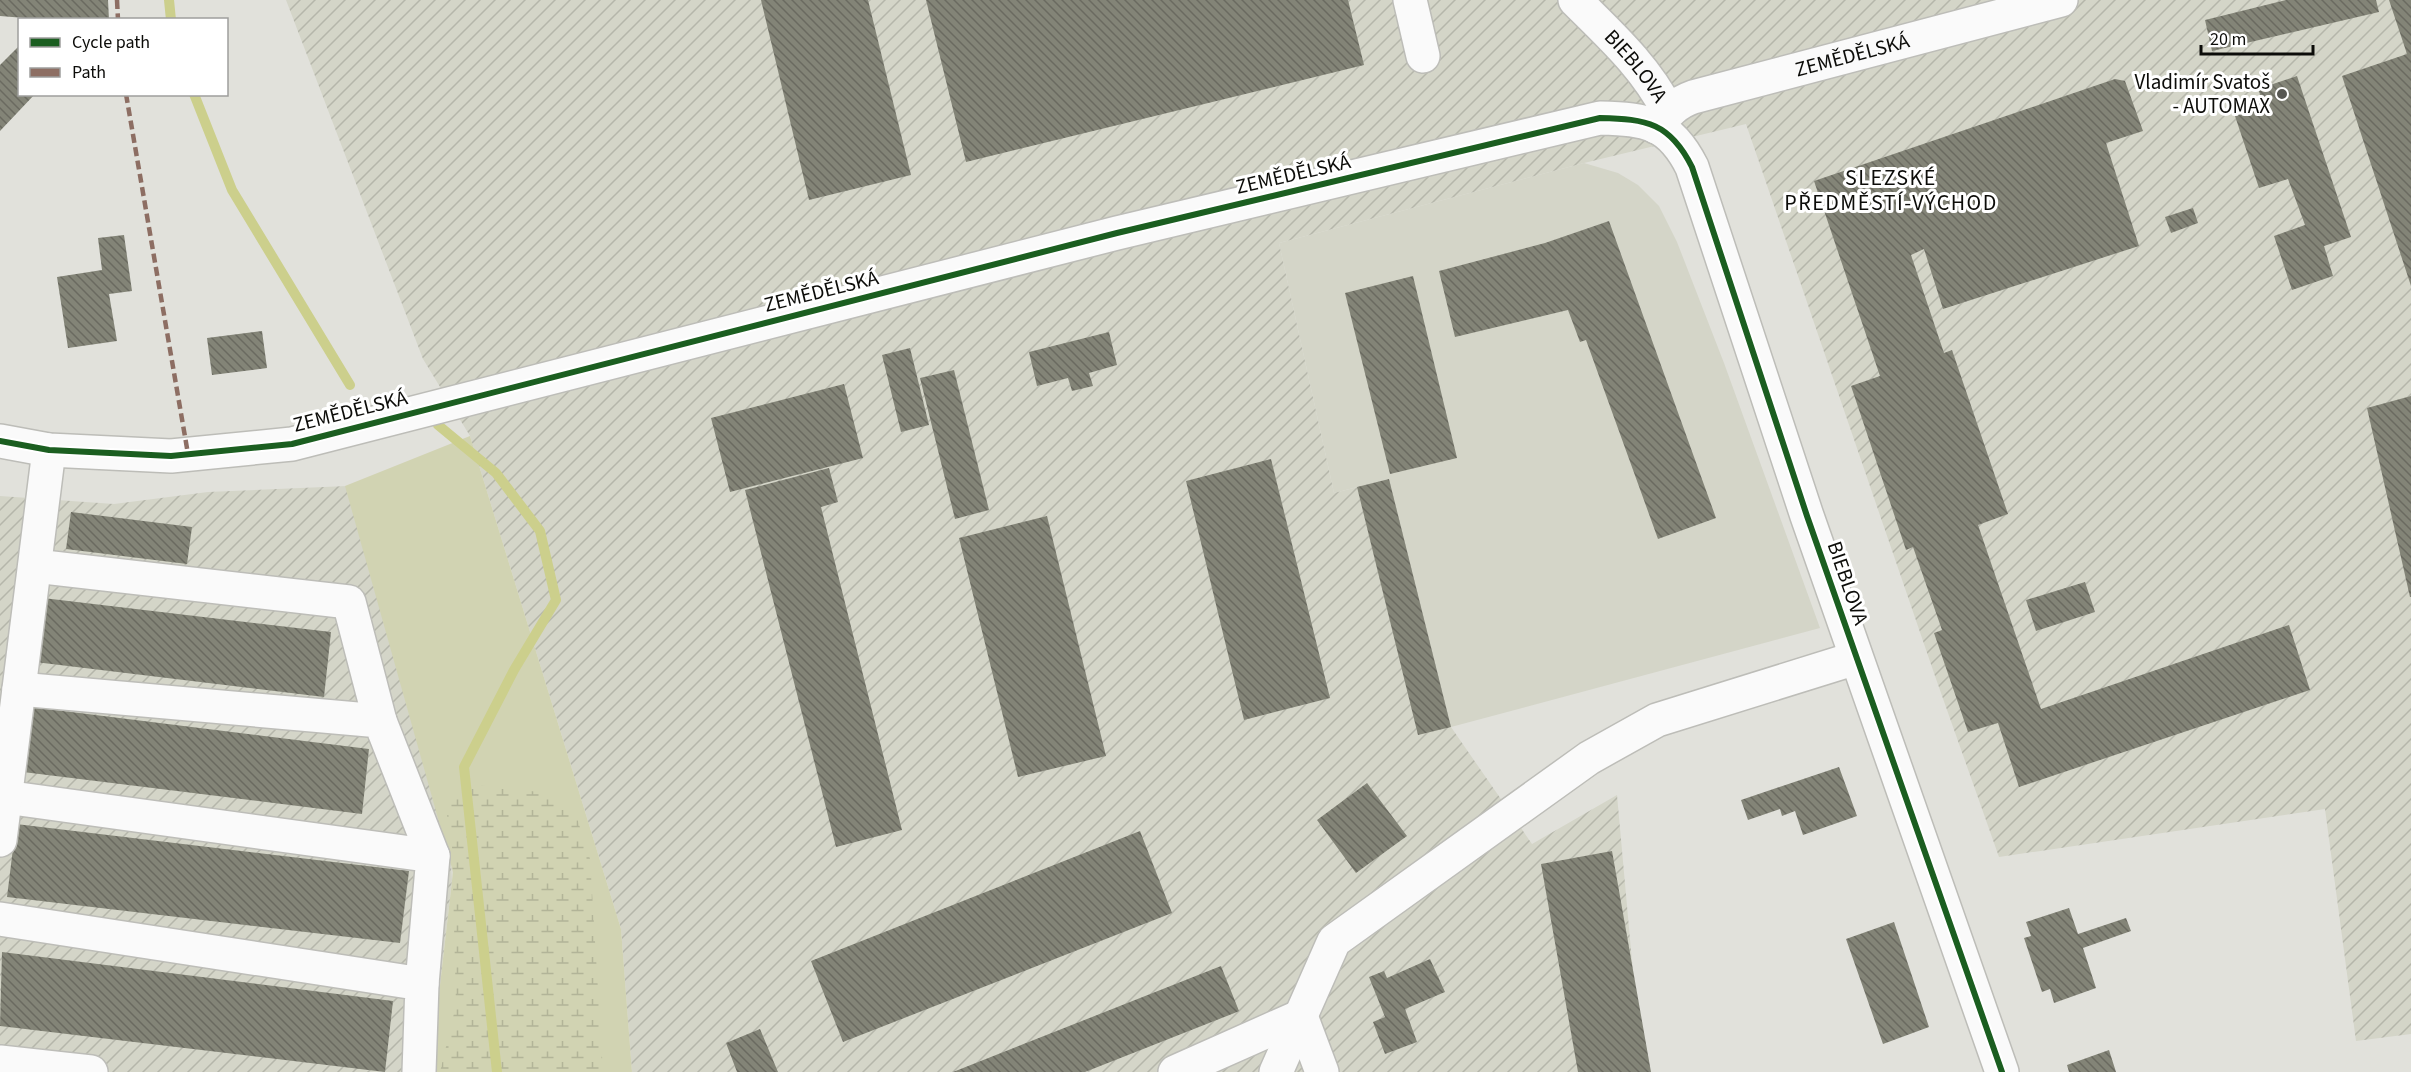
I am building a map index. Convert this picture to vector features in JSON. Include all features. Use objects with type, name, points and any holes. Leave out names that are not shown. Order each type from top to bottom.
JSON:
[{"type":"street","points":[[1410,0],[1423,56]]},
{"type":"street","name":"BIEBLOVA","points":[[1575,0],[1633,58],[1654,84],[1656,120],[1682,147],[1692,167],[1806,516],[2002,1072]]},
{"type":"street","name":"ZEMĚDĚLSKÁ","points":[[0,441],[49,450],[171,456],[292,444],[1117,233],[1600,118],[1656,120],[1680,101],[2061,0]]},
{"type":"street","points":[[0,840],[49,450]]},
{"type":"street","points":[[35,566],[349,602],[380,721],[433,856],[422,984],[419,1072]]},
{"type":"street","points":[[1276,1072],[1334,940],[1589,759],[1657,720],[1856,658]]},
{"type":"street","points":[[19,689],[380,721]]},
{"type":"street","points":[[5,797],[433,856]]},
{"type":"street","points":[[0,919],[422,984]]},
{"type":"street","points":[[1175,1072],[1301,1016]]},
{"type":"street","points":[[1301,1016],[1322,1072]]},
{"type":"street","points":[[0,1062],[91,1072]]},
{"type":"shaded area","points":[[286,0],[2411,0],[2411,1034],[2356,1041],[2325,809],[1999,857],[1746,124],[1584,163],[1279,243],[1334,493],[1389,479],[1451,727],[1532,844],[1617,795],[1642,1072],[632,1072],[621,929],[470,436],[423,359]]},
{"type":"shaded area","points":[[1584,163],[1618,173],[1638,185],[1659,206],[1677,242],[1724,363],[1820,628],[1451,727],[1389,479],[1334,493],[1279,243]]},
{"type":"shaded area","points":[[347,486],[451,862],[452,880],[430,1072],[0,1072],[0,496],[114,504],[208,492]]},
{"type":"green space","points":[[470,436],[621,929],[632,1072],[430,1072],[453,872],[345,486]]},
{"type":"green space","points":[[467,784],[548,793],[576,815],[590,859],[603,1072],[440,1072],[456,1005],[452,845],[447,815],[452,796]]},
{"type":"building","points":[[0,0],[108,0],[109,18],[0,16]]},
{"type":"building","points":[[761,0],[868,0],[911,175],[809,200]]},
{"type":"building","points":[[926,0],[1348,0],[1364,65],[966,162]]},
{"type":"building","points":[[2286,0],[2376,0],[2379,12],[2212,51],[2205,20]]},
{"type":"building","points":[[2389,0],[2411,0],[2411,286],[2342,76],[2407,54]]},
{"type":"building","points":[[18,47],[18,96],[33,96],[0,131],[0,65]]},
{"type":"building","points":[[2297,76],[2351,237],[2324,246],[2333,276],[2292,290],[2274,236],[2305,225],[2288,179],[2259,188],[2232,107],[2261,97],[2258,89]]},
{"type":"building","points":[[2115,79],[2125,81],[2143,131],[2106,143],[2139,246],[1943,309],[1924,249],[1911,255],[1944,353],[1952,350],[2008,514],[1978,525],[2041,709],[2289,625],[2310,690],[2019,787],[1998,723],[1968,732],[1934,633],[1942,630],[1913,547],[1906,550],[1851,386],[1880,376],[1814,181]]},
{"type":"building","points":[[2193,208],[2198,223],[2171,233],[2165,217]]},
{"type":"building","points":[[1609,221],[1716,518],[1658,539],[1586,340],[1580,342],[1568,310],[1455,337],[1439,271],[1545,243]]},
{"type":"building","points":[[124,235],[132,291],[109,294],[117,341],[68,348],[57,277],[102,270],[98,238]]},
{"type":"building","points":[[1413,276],[1457,458],[1390,474],[1345,293]]},
{"type":"building","points":[[262,331],[267,368],[212,375],[207,338]]},
{"type":"building","points":[[1109,332],[1117,365],[1089,373],[1093,386],[1072,391],[1068,378],[1037,386],[1029,352]]},
{"type":"building","points":[[910,348],[929,425],[901,432],[882,355]]},
{"type":"building","points":[[954,370],[989,510],[955,519],[920,378]]},
{"type":"building","points":[[844,384],[863,458],[730,492],[711,418]]},
{"type":"building","points":[[2411,396],[2411,597],[2410,597],[2367,408]]},
{"type":"building","points":[[1271,459],[1330,698],[1244,720],[1186,481]]},
{"type":"building","points":[[829,468],[838,502],[821,507],[902,830],[836,847],[745,490]]},
{"type":"building","points":[[1389,479],[1451,727],[1418,735],[1357,487]]},
{"type":"building","points":[[71,512],[192,527],[187,564],[66,549]]},
{"type":"building","points":[[1047,516],[1106,756],[1018,777],[959,538]]},
{"type":"building","points":[[2085,582],[2095,612],[2036,631],[2026,600]]},
{"type":"building","points":[[43,598],[331,632],[324,697],[35,662]]},
{"type":"building","points":[[31,707],[369,749],[362,814],[23,772]]},
{"type":"building","points":[[1839,767],[1857,816],[1803,835],[1795,811],[1782,816],[1780,809],[1748,820],[1741,800]]},
{"type":"building","points":[[1367,783],[1407,836],[1356,873],[1317,820]]},
{"type":"building","points":[[16,824],[409,871],[400,943],[7,897]]},
{"type":"building","points":[[1140,831],[1172,913],[843,1042],[811,961]]},
{"type":"building","points":[[1612,851],[1651,1072],[1578,1072],[1541,864]]},
{"type":"building","points":[[2069,908],[2078,934],[2126,918],[2131,931],[2083,948],[2096,988],[2054,1003],[2050,989],[2042,992],[2024,938],[2031,936],[2026,922]]},
{"type":"building","points":[[1894,922],[1929,1027],[1883,1044],[1846,939]]},
{"type":"building","points":[[2,952],[393,1001],[385,1072],[0,1026]]},
{"type":"building","points":[[1430,959],[1445,992],[1405,1009],[1417,1042],[1385,1054],[1373,1022],[1385,1017],[1369,977],[1384,971],[1387,978]]},
{"type":"building","points":[[1221,966],[1239,1011],[1237,1012],[1085,1072],[953,1072]]},
{"type":"building","points":[[760,1029],[778,1072],[737,1072],[726,1043]]},
{"type":"building","points":[[2109,1050],[2116,1072],[2069,1072],[2067,1065]]},
{"type":"waterway","points":[[169,0],[171,18]]},
{"type":"waterway","points":[[195,96],[232,190],[350,385]]},
{"type":"waterway","points":[[438,425],[496,473],[540,531],[556,600],[514,670],[464,767],[497,1072]]},
{"type":"marked path","points":[[117,0],[118,18]]},
{"type":"marked path","points":[[126,96],[188,454]]},
{"type":"cycle path","points":[[0,441],[49,450],[171,456],[292,444],[1117,233],[1600,118],[1644,122],[1666,132],[1684,152],[1692,167],[1807,516],[2002,1072]]},
{"type":"place","name":"Vladimír Svatoš - AUTOMAX","points":[[2282,94]]},
{"type":"district","name":"SLEZSKÉ PŘEDMĚSTÍ-VÝCHOD","points":[[1891,190]]}]
